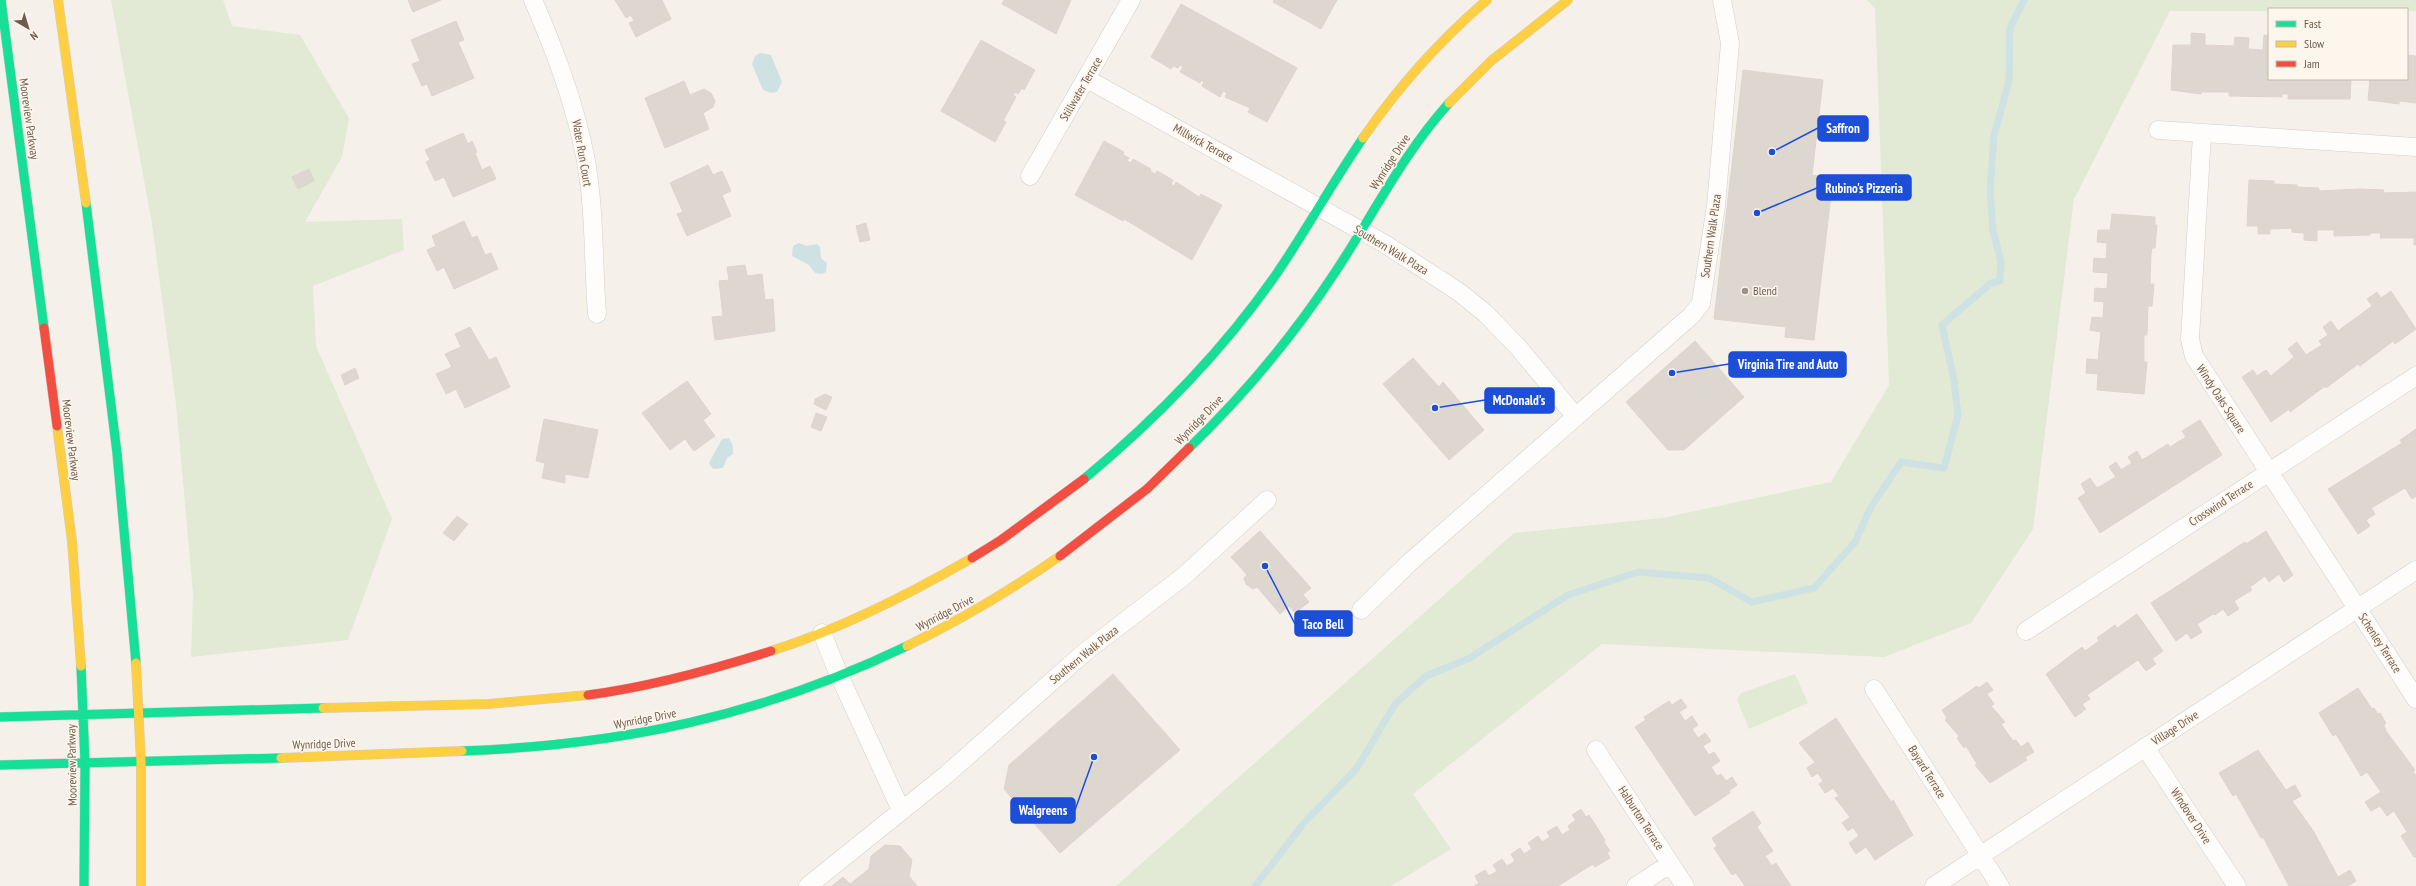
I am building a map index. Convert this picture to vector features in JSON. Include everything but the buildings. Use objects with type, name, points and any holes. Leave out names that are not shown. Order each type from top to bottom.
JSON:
[{"type":"street","name":"Mooreview Parkway","points":[[1,0],[72,541],[81,660],[85,763],[84,886]]},
{"type":"street","points":[[58,0],[98,292],[123,493],[139,712],[143,816],[141,886]]},
{"type":"street","name":"Water Run Court","points":[[533,0],[559,60],[574,106],[585,157],[589,190],[596,314]]},
{"type":"street","name":"Stillwater Terrace","points":[[1030,176],[1131,0]]},
{"type":"street","points":[[0,717],[139,712],[456,705],[568,697],[646,685],[753,657],[822,633],[913,591],[963,563],[1065,495],[1113,456],[1165,407],[1215,353],[1253,307],[1382,108],[1417,66],[1472,11],[1487,0]]},
{"type":"street","name":"Wynridge Drive","points":[[0,765],[140,762],[461,751],[576,743],[640,734],[711,718],[780,698],[839,675],[939,632],[991,602],[1046,567],[1100,528],[1148,488],[1202,437],[1280,348],[1324,289],[1400,166],[1445,107],[1493,59],[1522,34],[1568,0]]},
{"type":"street","name":"Southern Walk Plaza","points":[[1361,610],[1409,563],[1692,315],[1701,303],[1718,182],[1730,43],[1722,0]]},
{"type":"street","name":"Millwick Terrace","points":[[1087,79],[1318,208]]},
{"type":"street","points":[[2158,130],[2416,147]]},
{"type":"street","name":"Windy Oaks Square","points":[[2202,134],[2190,339],[2194,356],[2200,368],[2357,608]]},
{"type":"street","name":"Southern Walk Plaza","points":[[1318,208],[1360,231],[1459,292],[1485,313],[1518,347],[1576,418]]},
{"type":"street","name":"Crosswind Terrace","points":[[2026,631],[2416,376]]},
{"type":"street","name":"Southern Walk Plaza","points":[[808,886],[946,775],[1085,652],[1184,576],[1267,500]]},
{"type":"street","name":"Village Drive","points":[[1934,886],[2416,570]]},
{"type":"street","name":"Schenley Terrace","points":[[2357,608],[2416,698]]},
{"type":"street","points":[[822,633],[839,675],[901,810]]},
{"type":"street","name":"Bayard Terrace","points":[[1874,689],[2000,886]]},
{"type":"street","name":"Windover Drive","points":[[2145,747],[2237,886]]},
{"type":"street","name":"Halburton Terrace","points":[[1596,750],[1685,886]]},
{"type":"street","points":[[1636,886],[1670,864]]},
{"type":"green space","points":[[111,0],[223,0],[232,26],[300,35],[349,118],[342,157],[305,222],[402,219],[404,250],[313,286],[316,346],[392,519],[348,640],[191,657],[193,593],[176,404],[152,224]]},
{"type":"green space","points":[[1867,0],[2416,0],[2416,11],[2408,11],[2408,8],[2268,8],[2268,11],[2170,11],[2074,199],[2033,529],[1971,623],[1884,657],[1602,644],[1413,794],[1451,849],[1391,886],[1116,886],[1514,533],[1662,518],[1831,482],[1889,385],[1875,8]]},
{"type":"green space","points":[[1795,674],[1808,703],[1749,729],[1737,700],[1741,693]]},
{"type":"shaded area","points":[[760,53],[771,55],[782,82],[777,92],[771,93],[763,90],[752,64],[755,56]]},
{"type":"shaded area","points":[[799,243],[807,246],[817,244],[820,247],[821,258],[827,263],[826,272],[822,274],[815,273],[809,265],[792,256],[793,246]]},
{"type":"shaded area","points":[[729,438],[733,446],[733,454],[727,458],[723,468],[713,469],[709,463],[722,439]]},
{"type":"waterway","points":[[1255,886],[1304,823],[1357,768],[1395,704],[1426,676],[1468,659],[1568,595],[1638,572],[1709,578],[1752,602],[1814,588],[1855,542],[1871,507],[1901,462],[1944,468],[1958,415],[1954,380],[1942,325],[1991,283],[2000,281],[2001,261],[1993,231],[1990,191],[1994,136],[2009,81],[2010,28],[2024,0]]},
{"type":"traffic: fast","points":[[1,0],[44,328]]},
{"type":"traffic: fast","points":[[1189,448],[1249,386],[1286,341],[1320,295],[1350,250],[1389,185],[1417,143],[1449,103]]},
{"type":"traffic: fast","points":[[1084,479],[1162,409],[1210,358],[1232,332],[1275,276],[1363,138]]},
{"type":"traffic: fast","points":[[86,203],[117,453],[136,663]]},
{"type":"traffic: fast","points":[[462,751],[521,748],[579,742],[635,734],[690,722],[744,708],[799,691],[853,670],[907,646]]},
{"type":"traffic: fast","points":[[81,666],[85,763],[84,886]]},
{"type":"traffic: fast","points":[[0,717],[323,708]]},
{"type":"traffic: fast","points":[[0,765],[281,758]]},
{"type":"traffic: slow","points":[[58,0],[86,203]]},
{"type":"traffic: slow","points":[[1363,138],[1405,82],[1420,65],[1452,32],[1487,0]]},
{"type":"traffic: slow","points":[[1449,103],[1491,61],[1568,0]]},
{"type":"traffic: slow","points":[[57,426],[72,541],[81,666]]},
{"type":"traffic: slow","points":[[907,646],[947,626],[985,604],[1060,556]]},
{"type":"traffic: slow","points":[[771,651],[823,632],[874,610],[972,558]]},
{"type":"traffic: slow","points":[[136,663],[141,762],[141,886]]},
{"type":"traffic: slow","points":[[323,708],[488,704],[588,695]]},
{"type":"traffic: slow","points":[[281,758],[462,751]]},
{"type":"traffic: jam","points":[[44,328],[57,426]]},
{"type":"traffic: jam","points":[[1060,556],[1147,489],[1189,448]]},
{"type":"traffic: jam","points":[[972,558],[1001,540],[1084,479]]},
{"type":"traffic: jam","points":[[588,695],[657,683],[726,665],[771,651]]},
{"type":"place","name":"Saffron","points":[[1772,152]]},
{"type":"place","name":"Rubino's Pizzeria","points":[[1757,213]]},
{"type":"place","name":"Blend","points":[[1745,291]]},
{"type":"place","name":"Virginia Tire and Auto","points":[[1672,373]]},
{"type":"place","name":"McDonald's","points":[[1435,408]]},
{"type":"place","name":"Taco Bell","points":[[1265,566]]},
{"type":"place","name":"Walgreens","points":[[1094,757]]}]
